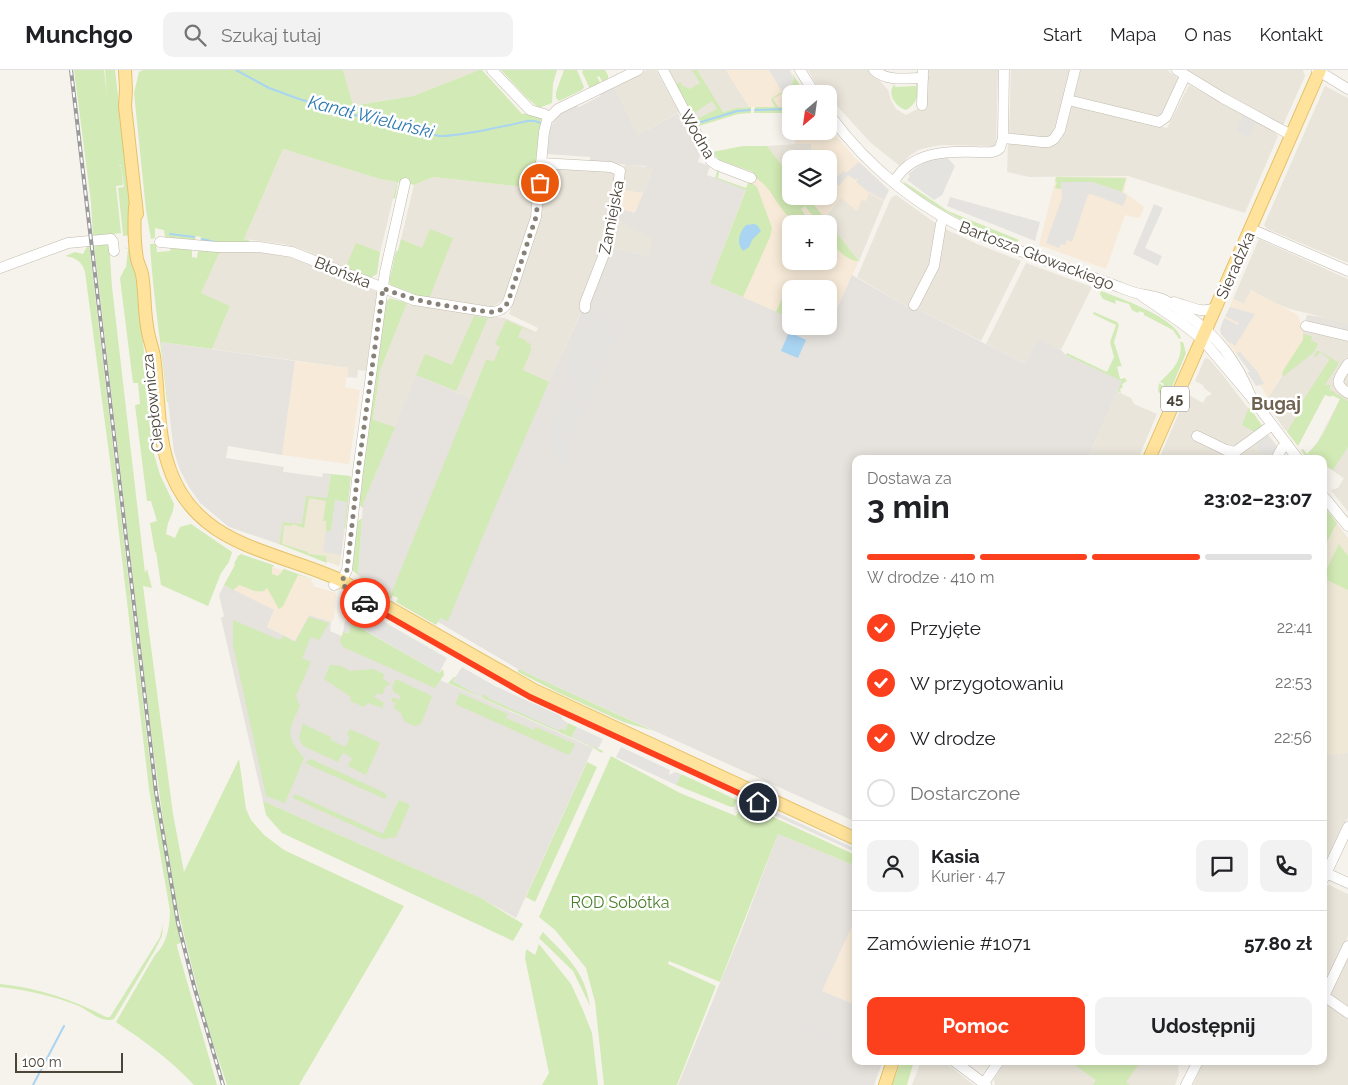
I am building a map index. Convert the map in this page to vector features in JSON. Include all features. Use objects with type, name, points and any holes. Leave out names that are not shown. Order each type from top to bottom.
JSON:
[{"type":"main road","name":"Ciepłownicza","points":[[117,70],[125,106]]},
{"type":"main road","name":"Ciepłownicza","points":[[125,70],[125,106],[135,207],[140,230],[143,261],[141,273],[147,329],[146,355],[156,450],[168,487],[181,507],[205,532],[226,545],[341,586],[534,690],[852,837]]},
{"type":"main road","name":"Sieradzka","points":[[1152,455],[1319,71]]},
{"type":"main road","name":"Ciepłownicza","points":[[341,586],[541,702],[852,845]]},
{"type":"main road","points":[[885,1085],[892,1065]]},
{"type":"street","points":[[492,70],[530,110],[549,117],[569,103],[638,70]]},
{"type":"street","name":"Wodna","points":[[663,70],[711,161],[716,165],[751,178]]},
{"type":"street","points":[[800,70],[809,85]]},
{"type":"street","points":[[874,70],[880,76],[886,78],[923,74],[922,104]]},
{"type":"street","points":[[894,182],[906,168],[925,156],[952,152],[993,152],[1000,148],[1003,138],[1004,70]]},
{"type":"street","points":[[1003,138],[1042,142],[1049,142],[1054,139],[1060,130],[1075,70]]},
{"type":"street","points":[[1319,71],[1348,89]]},
{"type":"street","points":[[1068,100],[1159,122],[1166,117],[1181,73],[1292,135]]},
{"type":"street","name":"Błońska","points":[[160,242],[217,247],[259,247],[292,252],[407,298],[498,312],[508,302],[536,217],[544,126],[549,117]]},
{"type":"street","name":"Bartosza Głowackiego","points":[[838,125],[858,148],[894,182],[915,199],[944,218],[986,238],[1137,293],[1164,300],[1204,334]]},
{"type":"street","name":"Zamiejska","points":[[541,163],[611,167],[620,171],[616,205],[606,248],[585,308]]},
{"type":"street","points":[[341,586],[347,570],[358,471],[386,262],[405,183]]},
{"type":"street","points":[[914,305],[934,266],[941,224],[944,218]]},
{"type":"street","points":[[1251,229],[1348,271]]},
{"type":"street","points":[[0,268],[55,246],[73,242],[111,239],[114,251]]},
{"type":"street","name":"Bartosza Głowackiego","points":[[1137,293],[1180,322],[1204,334]]},
{"type":"street","points":[[1164,300],[1201,311],[1216,307]]},
{"type":"street","points":[[1306,326],[1348,336]]},
{"type":"street","points":[[1204,334],[1295,455]]},
{"type":"street","points":[[1348,364],[1339,378],[1338,384],[1339,387],[1348,393]]},
{"type":"street","points":[[1197,436],[1226,450],[1235,452],[1272,425]]},
{"type":"street","points":[[1278,455],[1287,444]]},
{"type":"street","points":[[1327,493],[1348,518]]},
{"type":"street","points":[[1327,501],[1348,526]]},
{"type":"street","points":[[1327,870],[1348,827]]},
{"type":"street","points":[[1327,875],[1348,883]]},
{"type":"street","points":[[1327,990],[1348,946]]},
{"type":"street","points":[[1327,998],[1348,1013]]},
{"type":"street","points":[[959,1065],[985,1084],[997,1065]]},
{"type":"street","points":[[1186,1085],[1193,1065]]},
{"type":"shaded area","points":[[343,70],[479,70],[413,96],[357,105],[352,103]]},
{"type":"shaded area","points":[[647,70],[656,70],[679,112],[638,135],[614,86]]},
{"type":"shaded area","points":[[669,70],[726,70],[749,107],[736,108],[695,120]]},
{"type":"shaded area","points":[[726,70],[790,70],[799,85],[782,85],[782,107],[749,107]]},
{"type":"shaded area","points":[[769,70],[789,70],[794,79],[791,85],[782,85],[782,92]]},
{"type":"shaded area","points":[[808,70],[870,70],[888,90],[896,109],[906,115],[919,108],[926,108],[927,70],[998,70],[996,143],[993,146],[942,145],[930,147],[918,150],[900,166],[871,143],[838,107],[838,85],[817,85]]},
{"type":"shaded area","points":[[1011,70],[1071,70],[1055,133],[1046,139],[1009,134]]},
{"type":"shaded area","points":[[1079,70],[1167,70],[1179,79],[1161,118],[1076,98],[1073,95]]},
{"type":"shaded area","points":[[1184,70],[1303,70],[1305,76],[1283,125]]},
{"type":"shaded area","points":[[1189,85],[1275,132],[1278,136],[1245,213],[1128,176],[1029,177],[1007,172],[1008,144],[1052,146],[1062,138],[1070,107],[1073,105],[1167,128]]},
{"type":"shaded area","points":[[614,86],[638,135],[678,113],[700,155],[698,162],[710,166],[707,175],[746,189],[710,283],[782,314],[782,335],[837,335],[837,308],[852,275],[911,309],[915,308],[1025,364],[1038,339],[1061,350],[1066,355],[1123,381],[1089,455],[852,455],[852,820],[518,669],[358,575],[363,504],[416,375],[470,398],[472,395],[532,420],[610,248],[648,256],[653,238],[631,228],[618,219],[620,209],[635,213],[653,168],[590,162],[590,157],[547,154],[550,128],[558,115],[575,105],[579,107],[600,96],[602,92]]},
{"type":"shaded area","points":[[1325,86],[1348,98],[1348,263],[1267,229],[1264,225]]},
{"type":"shaded area","points":[[1243,115],[1256,122],[1249,137],[1236,132]]},
{"type":"shaded area","points":[[838,138],[854,157],[889,190],[884,201],[869,193],[866,201],[862,200],[857,211],[841,198],[837,202],[837,150],[811,150],[811,144],[796,144],[794,140],[838,140]]},
{"type":"shaded area","points":[[811,143],[811,150],[782,150],[782,165],[767,146]]},
{"type":"shaded area","points":[[763,146],[767,146],[782,165],[782,205],[835,205],[826,215],[782,215],[782,270],[837,270],[837,233],[859,261],[837,307],[837,280],[782,280],[782,314],[710,283]]},
{"type":"shaded area","points":[[283,149],[380,179],[397,182],[375,274],[369,277],[304,250],[284,244],[244,239]]},
{"type":"shaded area","points":[[945,155],[955,166],[942,195],[934,200],[907,180],[910,176],[908,174],[922,163]]},
{"type":"shaded area","points":[[859,162],[889,190],[884,200],[867,191],[856,182],[858,179],[856,178],[855,180],[848,175],[839,186],[837,184],[837,177],[844,171],[846,173]]},
{"type":"shaded area","points":[[625,164],[653,168],[643,193],[621,190]]},
{"type":"shaded area","points":[[546,167],[616,171],[608,228],[579,307],[582,309],[532,421],[472,395],[470,398],[416,375],[395,427],[373,421],[380,371],[407,303],[505,318],[536,332],[538,328],[509,314],[540,219]]},
{"type":"shaded area","points":[[433,177],[534,188],[530,223],[503,300],[492,307],[429,297],[405,291],[394,286],[391,281],[414,185]]},
{"type":"shaded area","points":[[1056,177],[1127,177],[1124,192],[1144,207],[1140,217],[1125,215],[1106,269],[1039,245]]},
{"type":"shaded area","points":[[1061,182],[1092,182],[1122,192],[1127,196],[1123,206],[1091,194],[1088,195],[1072,242],[1067,240],[1065,245],[1061,244],[1059,248],[1046,243],[1062,198]]},
{"type":"shaded area","points":[[621,190],[643,193],[635,213],[618,209]]},
{"type":"shaded area","points":[[869,193],[884,201],[859,261],[837,234],[837,215],[827,215],[841,198],[862,199]]},
{"type":"shaded area","points":[[896,195],[938,225],[933,261],[911,309],[857,277],[891,198]]},
{"type":"shaded area","points":[[950,197],[1040,222],[1035,241],[947,206]]},
{"type":"shaded area","points":[[1154,204],[1163,208],[1145,248],[1162,256],[1158,266],[1133,254]]},
{"type":"shaded area","points":[[617,217],[631,228],[654,238],[648,256],[610,248]]},
{"type":"shaded area","points":[[943,228],[1021,261],[981,341],[915,308]]},
{"type":"shaded area","points":[[1259,239],[1348,279],[1348,512],[1331,490],[1338,488],[1344,478],[1327,467],[1327,455],[1307,454],[1317,443],[1340,399],[1314,388],[1292,435],[1284,429],[1267,403],[1267,398],[1282,376],[1303,330],[1307,315],[1322,317],[1290,309],[1272,302],[1251,290],[1244,304],[1233,299]]},
{"type":"shaded area","points":[[219,252],[263,253],[298,259],[377,292],[366,371],[358,370],[357,378],[347,377],[348,368],[212,349],[230,306],[200,294]]},
{"type":"shaded area","points":[[1026,263],[1092,287],[1061,350],[1038,340],[1025,364],[986,344]]},
{"type":"shaded area","points":[[1251,290],[1298,315],[1303,330],[1303,340],[1268,398],[1221,334],[1220,329],[1233,299],[1244,304]]},
{"type":"shaded area","points":[[1230,307],[1255,314],[1235,346],[1229,343],[1221,334],[1220,329],[1224,318],[1238,325],[1239,323],[1225,316]]},
{"type":"shaded area","points":[[583,312],[616,317],[617,320],[622,319],[623,325],[571,440],[567,454],[568,465],[563,466],[553,452],[550,432],[562,397],[571,342]]},
{"type":"shaded area","points":[[1307,315],[1348,324],[1348,334],[1305,324]]},
{"type":"shaded area","points":[[161,342],[295,361],[282,455],[228,446],[226,458],[284,467],[283,472],[322,477],[323,473],[331,474],[327,498],[302,525],[283,522],[279,544],[229,527],[200,503],[189,487],[180,470],[174,452]]},
{"type":"shaded area","points":[[1240,352],[1257,371],[1264,384],[1256,386],[1247,372],[1250,372],[1236,353]]},
{"type":"shaded area","points":[[1205,358],[1209,359],[1284,455],[1161,455],[1187,394],[1203,403],[1206,397],[1212,394],[1203,385],[1195,381]]},
{"type":"shaded area","points":[[295,361],[348,368],[345,387],[360,390],[349,464],[282,455]]},
{"type":"shaded area","points":[[1118,392],[1131,398],[1134,404],[1157,414],[1140,455],[1089,455]]},
{"type":"shaded area","points":[[1266,434],[1277,448],[1273,455],[1266,455],[1255,443]]},
{"type":"shaded area","points":[[306,496],[349,501],[339,566],[279,544],[283,522],[302,524]]},
{"type":"shaded area","points":[[335,500],[347,502],[341,555],[323,552],[326,531],[331,531]]},
{"type":"shaded area","points":[[1327,511],[1348,538],[1348,752],[1327,756]]},
{"type":"shaded area","points":[[238,559],[243,561],[247,559],[312,580],[313,586],[334,592],[336,594],[334,618],[331,622],[309,615],[295,641],[267,627],[274,611],[224,585]]},
{"type":"shaded area","points":[[224,585],[274,610],[267,627],[295,641],[309,615],[331,622],[330,631],[593,748],[516,918],[481,898],[263,801],[221,618],[224,616],[219,595]]},
{"type":"shaded area","points":[[353,604],[447,658],[439,673],[351,622],[349,633],[343,632],[345,621],[350,622],[352,618],[351,608]]},
{"type":"shaded area","points":[[462,667],[495,686],[561,716],[568,723],[565,730],[560,728],[559,731],[488,698],[484,693],[482,698],[453,681]]},
{"type":"shaded area","points":[[577,727],[603,739],[598,749],[572,737]]},
{"type":"shaded area","points":[[621,747],[670,770],[669,775],[675,772],[681,774],[676,785],[616,757]]},
{"type":"shaded area","points":[[1348,752],[1348,817],[1327,861],[1327,756]]},
{"type":"shaded area","points":[[754,802],[852,847],[852,851],[756,807]]},
{"type":"shaded area","points":[[778,834],[852,864],[852,926],[822,991],[852,1003],[852,1065],[882,1065],[874,1085],[678,1085],[741,932]]},
{"type":"shaded area","points":[[1327,886],[1348,894],[1348,936],[1327,982]]},
{"type":"shaded area","points":[[852,926],[852,1003],[822,991]]},
{"type":"shaded area","points":[[1348,957],[1348,1011],[1329,998]]},
{"type":"shaded area","points":[[1327,1003],[1348,1018],[1348,1085],[1193,1085],[1202,1065],[1327,1065]]},
{"type":"shaded area","points":[[802,1023],[843,1039],[840,1046],[800,1030]]},
{"type":"shaded area","points":[[920,1065],[948,1065],[974,1085],[912,1085]]},
{"type":"shaded area","points":[[1003,1065],[1178,1065],[1179,1074],[1175,1085],[995,1085],[994,1079]]},
{"type":"green space","points":[[74,70],[104,70],[107,96],[105,70],[115,70],[130,197],[132,235],[123,236],[118,188],[124,187],[121,165],[118,166],[121,166],[123,185],[116,186],[121,233],[93,237],[91,202]]},
{"type":"green space","points":[[143,70],[343,70],[352,102],[357,105],[413,96],[482,70],[522,114],[529,113],[542,117],[534,188],[433,177],[414,185],[408,183],[396,201],[400,182],[398,182],[395,199],[393,198],[397,182],[380,179],[283,149],[244,239],[249,240],[248,243],[200,241],[201,237],[196,236],[195,240],[170,238],[165,237],[164,230],[155,228],[155,238],[151,239],[146,210],[134,93],[139,72]]},
{"type":"green space","points":[[501,70],[557,70],[553,84],[552,103],[539,108]]},
{"type":"green space","points":[[564,70],[577,70],[584,87],[582,90],[559,101],[556,98],[556,92]]},
{"type":"green space","points":[[583,70],[605,70],[608,80],[603,83],[599,76],[597,77],[601,84],[591,88],[582,72]]},
{"type":"green space","points":[[692,70],[697,70],[723,112],[736,108],[751,107],[751,113],[738,114],[699,126],[695,120],[717,109],[712,101],[698,110],[693,116],[676,84],[680,82],[683,86],[690,89],[700,83]]},
{"type":"green space","points":[[793,74],[800,85],[791,85],[794,79]]},
{"type":"green space","points":[[916,83],[920,83],[915,102],[906,110],[898,106],[893,99],[892,87],[895,84],[895,87],[916,86]]},
{"type":"green space","points":[[782,92],[773,99],[778,107],[782,107],[782,113],[754,113],[755,107],[775,107],[771,99]]},
{"type":"green space","points":[[743,146],[767,146],[782,165],[782,205],[814,205],[822,215],[812,215],[805,206],[801,209],[805,215],[788,215],[761,181],[752,176],[753,172],[719,160],[712,152]]},
{"type":"green space","points":[[718,169],[718,178],[746,188],[749,181],[757,187],[772,228],[770,237],[743,297],[710,283],[746,190],[715,178]]},
{"type":"green space","points":[[1056,177],[1126,178],[1122,192],[1092,182],[1061,183],[1062,189],[1055,188]]},
{"type":"green space","points":[[903,181],[948,211],[1019,240],[1015,243],[978,228],[931,203],[908,187]]},
{"type":"green space","points":[[430,229],[453,238],[429,299],[411,296],[412,293],[402,289],[400,292],[391,286],[389,282],[396,251],[398,251],[401,239],[422,248]]},
{"type":"green space","points":[[837,234],[859,261],[845,256],[837,249]]},
{"type":"green space","points":[[109,241],[112,287],[145,573],[147,569],[152,588],[143,586],[173,814],[184,872],[239,759],[246,809],[251,820],[264,835],[284,850],[404,906],[299,1085],[227,1085],[206,1022],[176,900],[151,732],[94,245]]},
{"type":"green space","points":[[89,243],[149,754],[181,943],[177,944],[177,947],[217,1085],[194,1085],[167,1059],[116,1022],[165,940],[170,911],[149,789],[114,491],[85,272],[78,261],[65,256],[75,252],[83,254]]},
{"type":"green space","points":[[356,243],[380,252],[377,274],[372,277],[368,278],[345,269]]},
{"type":"green space","points":[[150,244],[156,244],[157,252],[170,251],[171,248],[192,249],[192,257],[197,258],[198,250],[223,250],[223,252],[219,253],[201,293],[230,306],[212,349],[161,342],[168,402],[155,303]]},
{"type":"green space","points":[[123,247],[134,250],[154,454],[160,475],[174,504],[166,534],[175,538],[180,527],[191,524],[232,552],[229,562],[221,573],[208,606],[161,585],[150,523],[157,521],[151,501],[147,501],[135,405],[140,404],[138,383],[133,383],[120,278],[126,268],[128,249]]},
{"type":"green space","points":[[1101,291],[1158,316],[1176,330],[1181,338],[1179,339],[1173,330],[1144,315],[1144,313],[1132,310],[1129,304],[1115,300],[1116,304],[1103,299],[1100,294]]},
{"type":"green space","points":[[390,298],[407,303],[380,371],[373,420],[395,427],[363,508],[358,504],[386,302]]},
{"type":"green space","points":[[782,298],[782,314],[776,312]]},
{"type":"green space","points":[[1094,312],[1117,322],[1119,325],[1114,342],[1122,367],[1117,367],[1120,379],[1125,378],[1127,381],[1122,384],[1121,393],[1118,391],[1122,381],[1066,355],[1067,353],[1107,372],[1114,357],[1110,342],[1116,325],[1093,314]]},
{"type":"green space","points":[[474,316],[488,318],[456,391],[416,375],[425,354],[452,365]]},
{"type":"green space","points":[[506,320],[535,333],[522,328],[518,337],[531,344],[530,347],[532,348],[523,370],[549,382],[448,621],[440,618],[436,625],[396,602],[398,598],[393,595],[391,599],[379,592],[381,588],[391,594],[486,360],[494,361],[500,347],[495,344]]},
{"type":"green space","points":[[1303,334],[1312,336],[1311,340],[1318,344],[1314,352],[1284,376],[1282,375],[1283,371],[1303,340]]},
{"type":"green space","points":[[1180,342],[1183,342],[1186,353],[1169,394],[1161,395],[1158,391],[1159,383],[1163,386],[1164,384],[1160,382],[1178,361],[1181,349]]},
{"type":"green space","points":[[1317,351],[1320,351],[1339,363],[1325,385],[1331,385],[1329,389],[1348,401],[1348,447],[1333,470],[1327,467],[1327,455],[1304,455],[1301,450],[1303,449],[1307,454],[1318,442],[1340,399],[1332,395],[1331,397],[1325,395],[1298,446],[1287,432],[1300,410],[1298,408],[1330,359],[1320,352],[1316,357],[1314,356]]},
{"type":"green space","points":[[1249,407],[1263,427],[1255,432],[1242,425]]},
{"type":"green space","points":[[331,474],[351,477],[345,530],[335,501],[331,531],[326,531],[326,521],[323,521],[326,501],[309,498],[304,528],[292,524],[292,526],[284,525],[282,544],[308,552],[308,554],[326,556],[327,563],[279,544],[283,522],[302,524],[306,496],[327,498]]},
{"type":"green space","points":[[1327,510],[1337,523],[1327,542]]},
{"type":"green space","points":[[362,518],[358,575],[351,569],[356,522]]},
{"type":"green space","points":[[1339,544],[1348,556],[1348,590],[1327,580],[1327,568]]},
{"type":"green space","points":[[241,554],[273,565],[272,574],[278,576],[284,569],[318,581],[298,575],[283,606],[279,609],[267,588],[264,591],[257,591],[239,585],[233,590],[224,585],[238,556]]},
{"type":"green space","points":[[358,575],[374,584],[372,587]]},
{"type":"green space","points":[[309,617],[329,623],[319,640],[311,637],[302,658],[311,662],[296,696],[300,706],[290,733],[294,744],[304,758],[285,803],[266,796],[233,645],[233,620],[280,640],[283,636],[295,642]]},
{"type":"green space","points":[[350,622],[439,673],[443,669],[444,675],[435,688],[343,647],[340,642],[343,632],[349,633]]},
{"type":"green space","points":[[330,665],[341,666],[350,671],[373,669],[384,674],[383,679],[391,684],[386,686],[382,695],[377,693],[374,697],[384,703],[382,708],[368,703],[364,707],[350,701],[351,697],[324,679]]},
{"type":"green space","points":[[518,669],[654,731],[623,722],[557,692],[518,672]]},
{"type":"green space","points":[[456,677],[453,681],[481,697],[484,693],[559,730],[560,728],[565,730],[568,723],[577,727],[572,737],[603,751],[602,753],[448,683]]},
{"type":"green space","points":[[396,679],[432,696],[421,724],[414,726],[404,721],[401,713],[394,708],[396,703],[391,701],[393,697],[399,700],[401,696],[394,692],[392,688]]},
{"type":"green space","points":[[460,693],[508,714],[506,718],[534,730],[536,727],[575,744],[569,755],[455,704]]},
{"type":"green space","points":[[303,724],[331,737],[331,740],[345,747],[350,737],[347,735],[350,729],[380,743],[366,775],[348,766],[352,758],[344,753],[338,762],[303,746],[299,738]]},
{"type":"green space","name":"ROD Sobótka","points":[[611,756],[680,793],[736,816],[743,803],[852,854],[852,864],[778,834],[720,982],[669,961],[668,964],[716,986],[677,1085],[604,1085],[595,1002],[586,968],[555,930],[539,917]]},
{"type":"green space","points":[[311,759],[385,793],[387,796],[385,799],[305,763]]},
{"type":"green space","points":[[587,762],[597,767],[535,902],[526,897]]},
{"type":"green space","points":[[681,774],[737,800],[734,807],[676,785]]},
{"type":"green space","points":[[295,794],[383,834],[399,800],[410,805],[396,837],[383,839],[293,798]]},
{"type":"green space","points":[[263,801],[481,898],[523,924],[513,941],[282,833],[266,815]]},
{"type":"green space","points":[[163,924],[162,936],[155,950],[114,1019],[105,1020],[70,1002],[50,996],[0,987],[0,984],[41,991],[110,1017],[160,937]]},
{"type":"green space","points":[[543,932],[567,957],[579,974],[584,983],[590,1006],[573,971],[539,938]]},
{"type":"green space","points":[[539,944],[571,984],[582,1008],[592,1033],[598,1085],[542,1085],[549,1073],[525,958],[526,949],[535,955]]},
{"type":"green space","points":[[900,1065],[913,1065],[907,1085],[892,1085]]},
{"type":"green space","points":[[1075,1065],[1138,1065],[1126,1082],[1130,1085],[1093,1085],[1096,1080]]},
{"type":"water","points":[[754,224],[761,231],[752,240],[749,247],[743,251],[739,241],[740,234],[746,225]]},
{"type":"water","points":[[788,335],[795,335],[806,340],[798,358],[781,351]]},
{"type":"waterway","name":"Kanał Wieluński","points":[[236,70],[269,88],[299,99],[365,118],[439,136],[466,134],[529,121],[541,123]]},
{"type":"waterway","name":"Kanał Wieluński","points":[[755,110],[782,109]]},
{"type":"waterway","name":"Kanał Wieluński","points":[[698,123],[737,111],[750,110]]},
{"type":"waterway","points":[[170,234],[194,237]]},
{"type":"waterway","points":[[202,239],[219,243]]},
{"type":"waterway","points":[[33,1085],[64,1026]]},
{"type":"railway","points":[[71,70],[156,792],[178,923],[223,1085]]},
{"type":"way so far","points":[[365,603],[348,593],[342,581],[347,570],[358,471],[383,288],[407,298],[425,302],[490,312],[498,312],[503,309],[508,302],[535,221],[540,183]]},
{"type":"district","name":"Bugaj","points":[[1276,404]]},
{"type":"route","points":[[365,603],[530,697],[758,802]]}]
